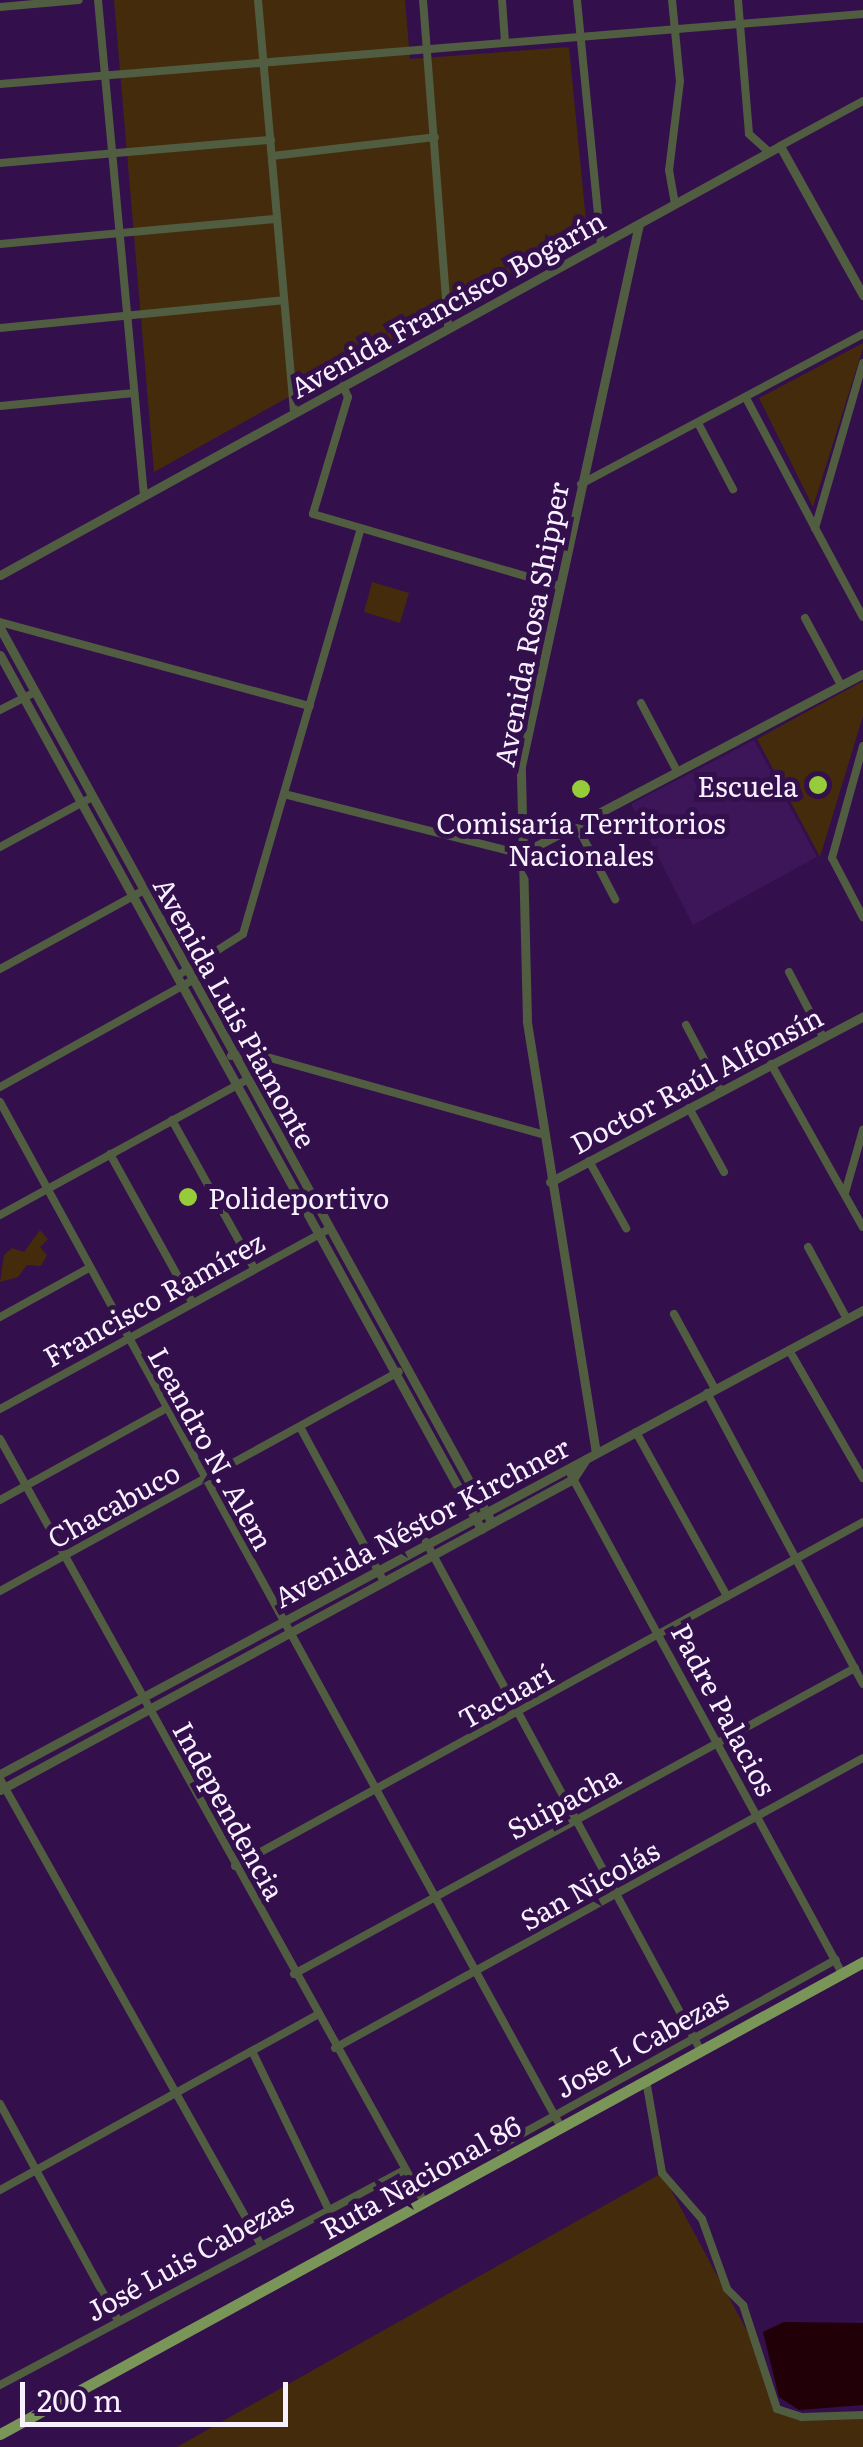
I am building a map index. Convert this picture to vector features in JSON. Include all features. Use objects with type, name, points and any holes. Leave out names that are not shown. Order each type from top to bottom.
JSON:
[{"type":"main road","name":"Ruta Nacional 86","points":[[0,2434],[558,2121],[646,2080],[698,2045],[863,1962]]},
{"type":"street","points":[[0,7],[78,0]]},
{"type":"street","points":[[98,0],[144,495]]},
{"type":"street","points":[[258,0],[294,413]]},
{"type":"street","points":[[423,0],[448,328]]},
{"type":"street","points":[[502,0],[505,42]]},
{"type":"street","points":[[577,0],[601,244]]},
{"type":"street","points":[[672,0],[680,81],[669,170],[675,203]]},
{"type":"street","points":[[738,0],[750,134],[769,152]]},
{"type":"street","points":[[0,84],[863,14]]},
{"type":"street","points":[[863,101],[780,146],[859,279],[863,295]]},
{"type":"street","points":[[272,156],[434,138]]},
{"type":"street","points":[[0,164],[270,140]]},
{"type":"street","name":"Avenida Francisco Bogarín","points":[[0,575],[780,146]]},
{"type":"street","points":[[0,244],[277,219]]},
{"type":"street","name":"Avenida Rosa Shipper","points":[[591,1456],[550,1182],[522,957],[522,759],[638,224]]},
{"type":"street","points":[[0,328],[284,300]]},
{"type":"street","points":[[581,484],[863,334]]},
{"type":"street","points":[[814,528],[863,363]]},
{"type":"street","points":[[343,386],[348,397],[314,514],[560,586]]},
{"type":"street","points":[[0,406],[134,393]]},
{"type":"street","points":[[746,398],[863,617]]},
{"type":"street","points":[[698,423],[733,488]]},
{"type":"street","points":[[177,976],[243,934],[361,529]]},
{"type":"street","points":[[805,618],[841,685]]},
{"type":"street","points":[[0,625],[310,706]]},
{"type":"street","name":"Avenida Luis Piamonte","points":[[0,625],[492,1523]]},
{"type":"street","name":"Avenida Luis Piamonte","points":[[0,655],[481,1529]]},
{"type":"street","points":[[284,794],[521,854],[863,674]]},
{"type":"street","points":[[0,710],[35,692]]},
{"type":"street","points":[[641,704],[677,771]]},
{"type":"street","points":[[863,746],[832,858],[863,917]]},
{"type":"street","points":[[0,847],[92,797]]},
{"type":"street","points":[[576,824],[616,899]]},
{"type":"street","points":[[0,969],[144,890]]},
{"type":"street","points":[[789,972],[823,1037]]},
{"type":"street","points":[[0,1087],[193,980]]},
{"type":"street","name":"Doctor Raúl Alfonsín","points":[[550,1182],[863,1016]]},
{"type":"street","points":[[686,1025],[721,1091]]},
{"type":"street","points":[[222,1059],[253,1053],[544,1135]]},
{"type":"street","points":[[771,1064],[863,1227]]},
{"type":"street","points":[[0,1215],[248,1080]]},
{"type":"street","name":"Leandro N. Alem","points":[[0,1102],[558,2121]]},
{"type":"street","points":[[689,1108],[724,1172]]},
{"type":"street","points":[[172,1120],[254,1268]]},
{"type":"street","points":[[845,1193],[863,1130]]},
{"type":"street","points":[[110,1154],[192,1302]]},
{"type":"street","points":[[589,1161],[626,1228]]},
{"type":"street","name":"Francisco Ramírez","points":[[0,1409],[329,1229]]},
{"type":"street","points":[[808,1247],[846,1319]]},
{"type":"street","points":[[0,1317],[88,1268]]},
{"type":"street","name":"Avenida Néstor Kirchner","points":[[1,1783],[142,1696],[484,1509],[863,1310]]},
{"type":"street","points":[[674,1314],[863,1684]]},
{"type":"street","points":[[789,1350],[863,1478]]},
{"type":"street","name":"Chacabuco","points":[[0,1592],[405,1368]]},
{"type":"street","points":[[0,1500],[165,1409]]},
{"type":"street","points":[[300,1426],[384,1582]]},
{"type":"street","points":[[636,1432],[728,1596]]},
{"type":"street","name":"Independencia","points":[[0,1439],[420,2197]]},
{"type":"street","points":[[260,2243],[1,1783],[149,1709],[573,1479],[591,1456]]},
{"type":"street","name":"Padre Palacios","points":[[566,1467],[842,1973]]},
{"type":"street","name":"Tacuarí","points":[[235,1866],[376,1793],[863,1522]]},
{"type":"street","points":[[426,1542],[698,2045]]},
{"type":"street","name":"Suipacha","points":[[294,1974],[854,1668]]},
{"type":"street","name":"San Nicolás","points":[[335,2048],[863,1758]]},
{"type":"street","name":"Jose L Cabezas","points":[[558,2121],[698,2045],[836,1960]]},
{"type":"street","points":[[0,2190],[317,2015]]},
{"type":"street","points":[[252,2051],[327,2206]]},
{"type":"street","points":[[646,2080],[662,2173],[702,2220],[727,2289],[744,2305],[777,2409],[802,2416],[863,2415]]},
{"type":"street","points":[[0,2104],[118,2320]]},
{"type":"street","name":"José Luis Cabezas","points":[[0,2386],[327,2206],[403,2170]]},
{"type":"shaded area","points":[[114,0],[405,0],[410,59],[569,47],[587,231],[154,472]]},
{"type":"shaded area","points":[[863,343],[863,348],[813,507],[759,398]]},
{"type":"shaded area","points":[[372,582],[409,593],[400,623],[364,612]]},
{"type":"shaded area","points":[[863,681],[863,716],[820,857],[757,739]]},
{"type":"shaded area","points":[[754,740],[817,857],[693,925],[631,804]]},
{"type":"shaded area","points":[[40,1230],[48,1239],[40,1247],[47,1255],[41,1266],[27,1265],[18,1277],[0,1282],[4,1255],[12,1248],[24,1252]]},
{"type":"shaded area","points":[[662,2173],[760,2355],[777,2409],[822,2416],[863,2414],[863,2447],[177,2447]]},
{"type":"shaded area","points":[[784,2322],[863,2323],[863,2405],[799,2410],[779,2397],[763,2332]]},
{"type":"place","name":"Escuela","points":[[818,785]]},
{"type":"place","name":"Comisaría Territorios Nacionales","points":[[581,789]]},
{"type":"place","name":"Polideportivo","points":[[188,1197]]}]
